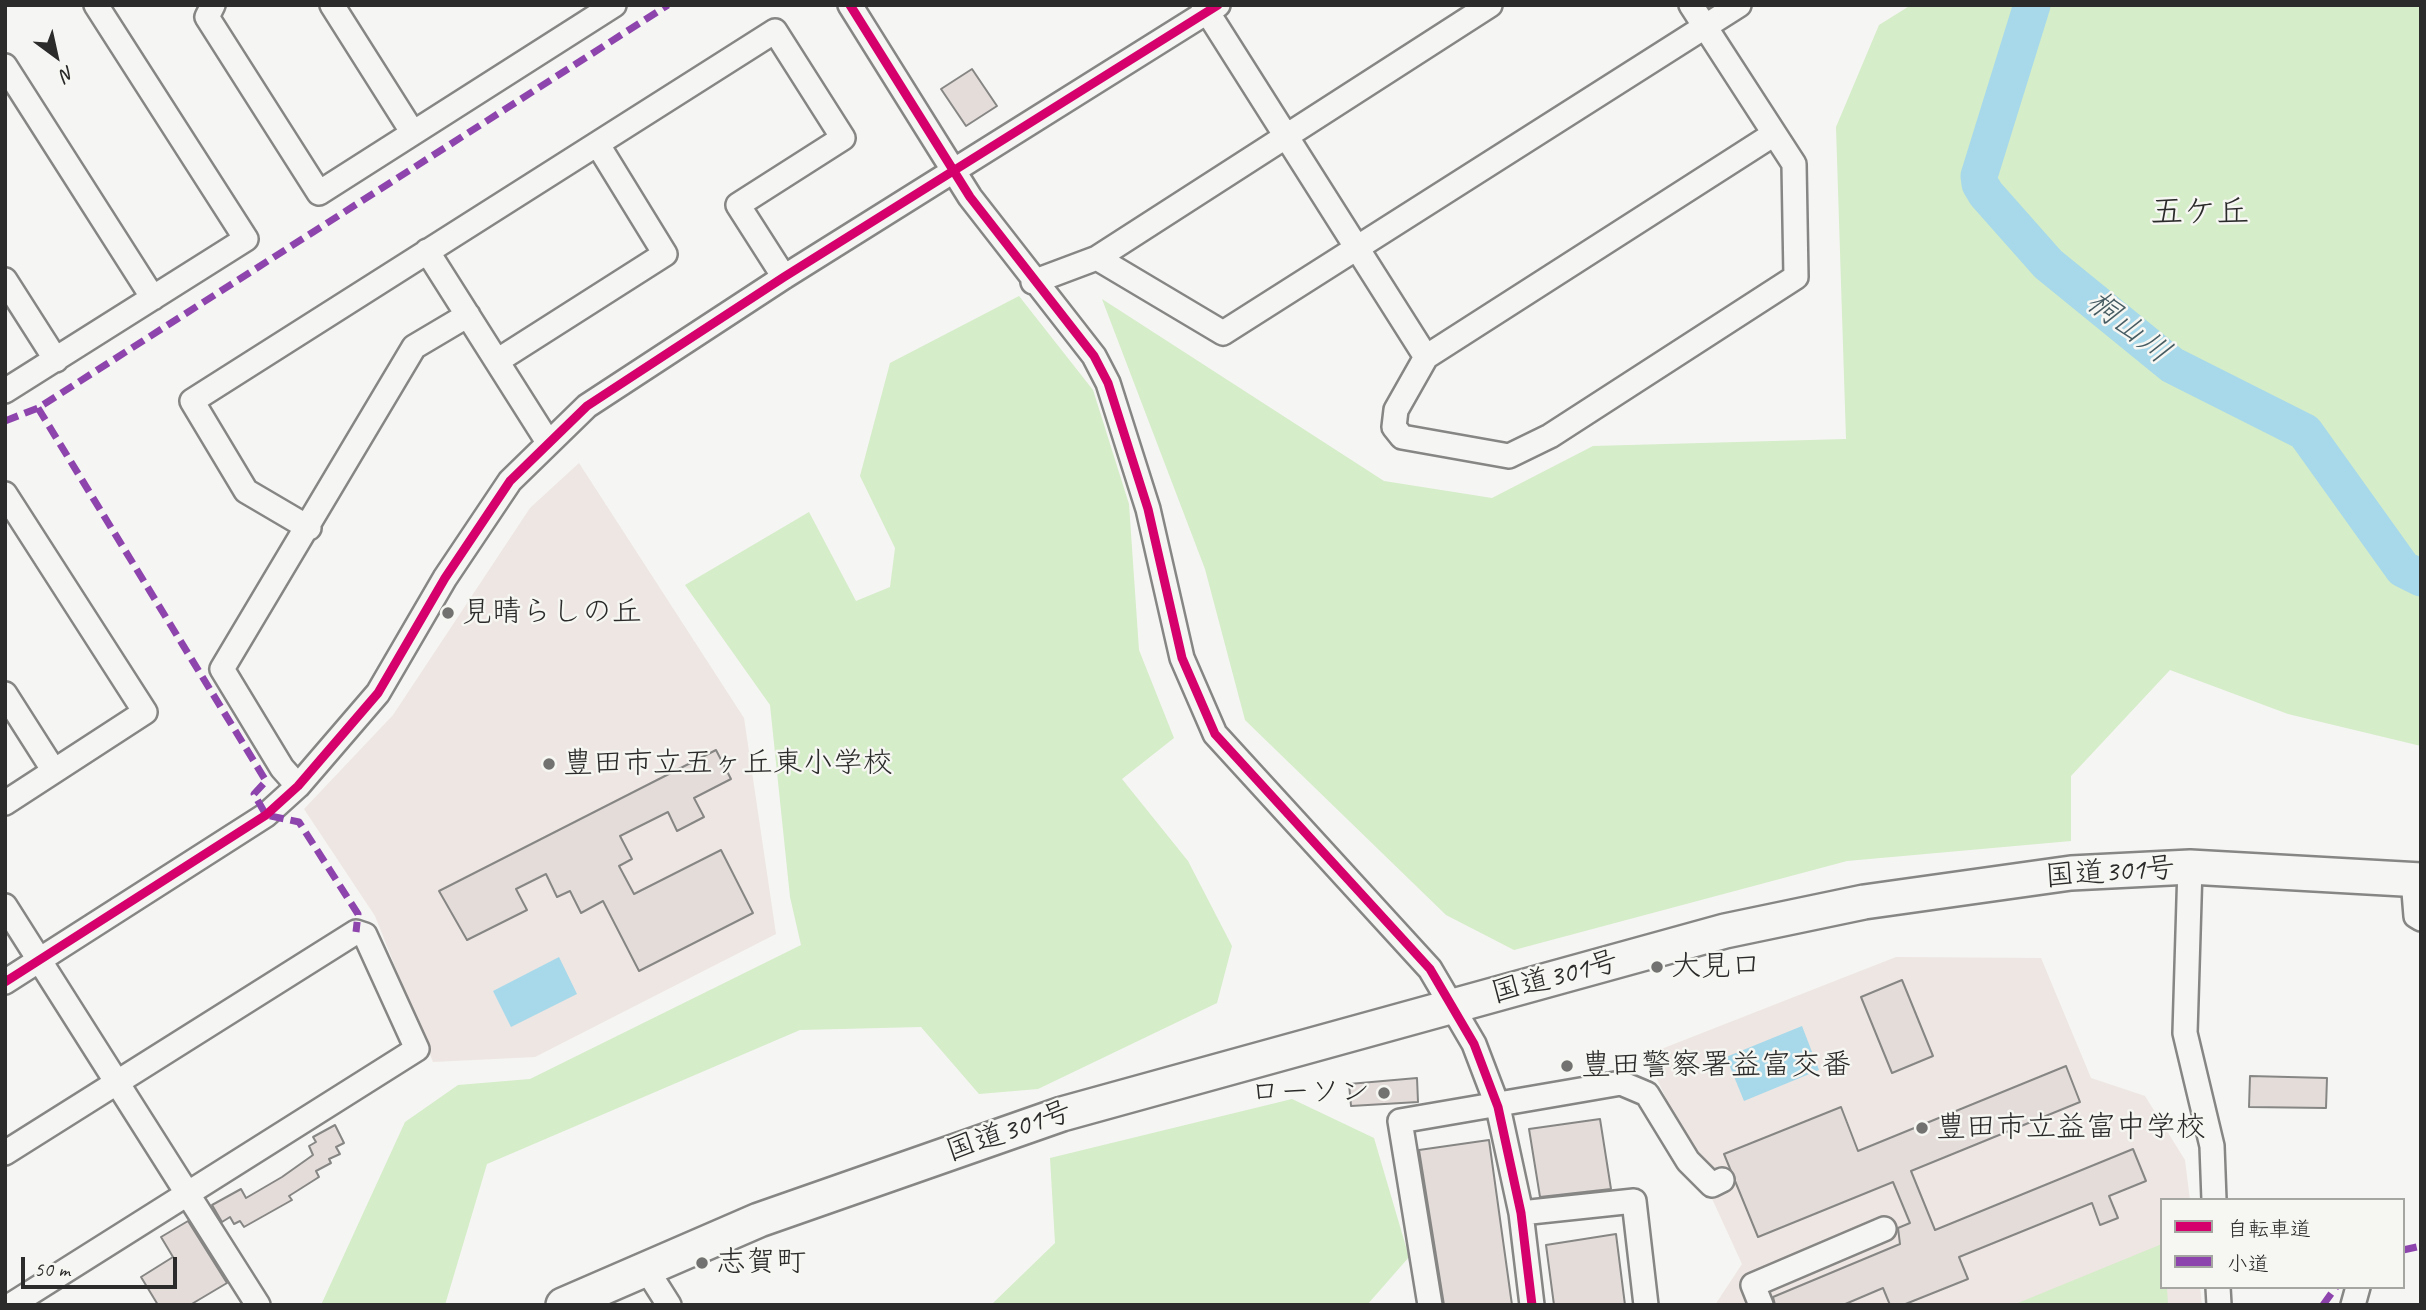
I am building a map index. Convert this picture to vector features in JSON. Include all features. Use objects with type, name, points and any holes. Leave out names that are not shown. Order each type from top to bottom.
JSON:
[{"type":"highway","name":"国道301号","points":[[563,1305],[645,1267],[759,1220],[1062,1114],[1725,931],[1864,902],[2071,873],[2190,867],[2417,879]]},
{"type":"street","points":[[5,391],[246,239],[96,5]]},
{"type":"street","points":[[213,5],[208,17],[319,193],[614,5]]},
{"type":"street","points":[[332,5],[413,133]]},
{"type":"street","points":[[850,5],[954,171],[1033,282],[1094,356],[1108,383],[1148,509],[1182,658],[1214,734],[1430,969],[1474,1044],[1497,1107],[1521,1213],[1532,1305]]},
{"type":"street","points":[[1033,282],[1097,258],[1490,5]]},
{"type":"street","points":[[1691,5],[1794,164],[1796,276],[1549,436],[1509,456],[1402,437],[1394,427],[1396,410],[1426,357],[1774,134]]},
{"type":"street","points":[[1097,258],[1223,333],[1739,5]]},
{"type":"street","points":[[5,982],[266,815],[298,786],[378,693],[445,578],[510,481],[587,405],[1209,8],[1284,136],[1426,357]]},
{"type":"street","points":[[309,528],[246,491],[192,401],[775,31],[843,138],[738,205],[784,277]]},
{"type":"street","points":[[5,66],[153,298]]},
{"type":"street","points":[[497,360],[665,254],[598,145]]},
{"type":"street","points":[[427,251],[548,442]]},
{"type":"street","points":[[5,280],[56,360]]},
{"type":"street","points":[[298,786],[282,768],[222,669],[309,528],[414,347],[468,315]]},
{"type":"street","points":[[5,494],[145,712],[5,803]]},
{"type":"street","points":[[5,694],[54,771]]},
{"type":"street","points":[[2190,867],[2185,1034],[2212,1146],[2214,1198]]},
{"type":"street","points":[[2417,879],[2416,916],[2421,919]]},
{"type":"street","points":[[5,906],[258,1305]]},
{"type":"street","points":[[5,1153],[356,932],[365,934],[417,1049],[11,1305]]},
{"type":"street","points":[[1430,1305],[1401,1121],[1497,1107],[1621,1083],[1647,1094],[1688,1161],[1712,1185],[1722,1180]]},
{"type":"street","points":[[1521,1213],[1634,1201],[1646,1305]]},
{"type":"street","points":[[1760,1305],[1754,1284],[1884,1228]]},
{"type":"street","points":[[645,1267],[669,1305]]},
{"type":"shaded area","name":"豊田市立五ヶ丘東小学校","points":[[579,463],[744,718],[776,934],[535,1057],[433,1062],[375,916],[304,809],[393,715],[530,508]]},
{"type":"shaded area","name":"豊田市立益富中学校","points":[[1896,957],[2041,958],[2091,1078],[2145,1096],[2185,1160],[2190,1198],[2160,1198],[2160,1289],[2200,1289],[2202,1305],[1715,1305],[1742,1264],[1646,1055]]},
{"type":"green space","points":[[1911,5],[2421,5],[2421,746],[2288,714],[2170,670],[2071,776],[2071,841],[1847,861],[1514,950],[1446,915],[1245,720],[1205,569],[1102,299],[1384,481],[1492,498],[1593,446],[1846,439],[1836,127],[1879,25]]},
{"type":"green space","points":[[1019,296],[1093,390],[1129,504],[1139,650],[1174,738],[1122,779],[1188,861],[1232,946],[1217,1003],[1038,1089],[979,1094],[921,1027],[800,1030],[487,1164],[445,1305],[321,1305],[405,1122],[458,1085],[530,1079],[801,945],[790,897],[770,705],[685,585],[809,512],[856,601],[890,587],[895,548],[860,476],[890,363]]},
{"type":"green space","points":[[1292,1099],[1374,1138],[1409,1257],[1367,1305],[991,1305],[1055,1243],[1050,1158]]},
{"type":"green space","points":[[2160,1245],[2160,1289],[2167,1289],[2168,1305],[2013,1305]]},
{"type":"water","points":[[559,957],[577,994],[511,1027],[493,991]]},
{"type":"water","points":[[1802,1026],[1819,1070],[1744,1101],[1726,1057]]},
{"type":"building","points":[[972,69],[997,106],[966,126],[941,89]]},
{"type":"building","points":[[716,750],[731,779],[694,798],[704,817],[677,831],[668,812],[620,836],[632,859],[619,866],[634,894],[721,850],[753,913],[639,971],[603,901],[581,913],[570,891],[557,897],[546,874],[516,889],[527,910],[467,940],[439,891]]},
{"type":"building","points":[[1902,980],[1933,1056],[1892,1073],[1861,997]]},
{"type":"building","points":[[2066,1066],[2080,1102],[1911,1171],[1935,1230],[2133,1149],[2146,1181],[2109,1196],[2118,1218],[2100,1225],[2092,1203],[1959,1257],[1968,1279],[1903,1305],[1890,1305],[1883,1288],[1843,1305],[1775,1305],[1773,1297],[1900,1244],[1898,1228],[1910,1223],[1893,1182],[1758,1237],[1724,1154],[1841,1107],[1858,1151]]},
{"type":"building","points":[[2250,1076],[2327,1078],[2326,1108],[2249,1107]]},
{"type":"building","name":"ローソン","points":[[1417,1078],[1418,1102],[1351,1106],[1349,1084]]},
{"type":"building","points":[[1600,1119],[1611,1189],[1540,1197],[1529,1129]]},
{"type":"building","points":[[335,1125],[344,1143],[336,1147],[340,1154],[329,1159],[331,1163],[316,1171],[319,1177],[289,1196],[292,1200],[244,1227],[240,1221],[234,1224],[230,1217],[222,1222],[212,1205],[241,1189],[246,1198],[282,1177],[313,1155],[309,1146],[316,1142],[313,1137]]},
{"type":"building","points":[[1489,1140],[1512,1305],[1444,1305],[1419,1150]]},
{"type":"building","points":[[188,1221],[227,1283],[190,1305],[158,1305],[141,1277],[173,1257],[161,1237]]},
{"type":"building","points":[[1616,1234],[1625,1305],[1554,1305],[1546,1245]]},
{"type":"waterway","name":"桐山川","points":[[2032,5],[1979,176],[1986,194],[2048,264],[2172,365],[2305,432],[2403,569],[2421,578]]},
{"type":"marked path","points":[[5,421],[38,408],[668,5]]},
{"type":"marked path","points":[[38,408],[266,781],[254,794],[266,815],[299,822],[358,914],[356,932]]},
{"type":"marked path","points":[[2405,1250],[2421,1246]]},
{"type":"marked path","points":[[2323,1305],[2335,1289]]},
{"type":"cycle path","points":[[850,5],[970,197],[1094,356],[1108,383],[1148,509],[1182,658],[1215,734],[1430,969],[1474,1044],[1498,1107],[1521,1213],[1532,1305]]},
{"type":"cycle path","points":[[5,982],[266,815],[298,786],[378,693],[445,578],[510,481],[587,406],[784,277],[1218,5]]},
{"type":"place","name":"見晴らしの丘","points":[[448,613]]},
{"type":"place","name":"豊田市立五ヶ丘東小学校","points":[[549,764]]},
{"type":"place","name":"大見口","points":[[1657,967]]},
{"type":"place","name":"豊田警察署益富交番","points":[[1567,1066]]},
{"type":"place","name":"ローソン","points":[[1384,1093]]},
{"type":"place","name":"豊田市立益富中学校","points":[[1922,1128]]},
{"type":"place","name":"志賀町","points":[[702,1263]]},
{"type":"district","name":"五ケ丘","points":[[2200,213]]}]
